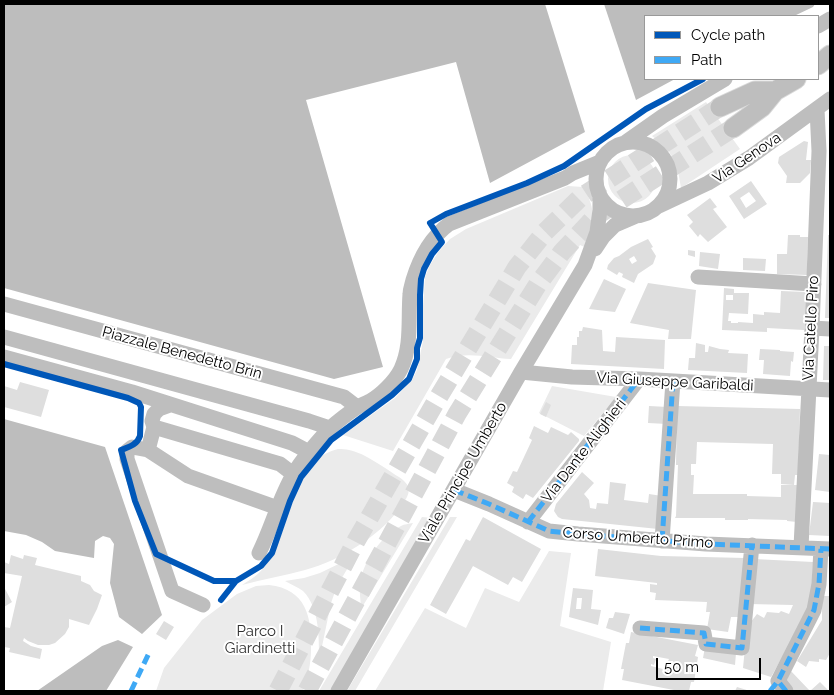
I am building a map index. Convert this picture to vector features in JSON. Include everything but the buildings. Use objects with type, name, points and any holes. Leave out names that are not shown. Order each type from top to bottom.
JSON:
[{"type":"main road","points":[[819,64],[830,55]]},
{"type":"main road","points":[[733,128],[762,107],[775,91],[794,80]]},
{"type":"main road","points":[[720,107],[755,90],[775,91]]},
{"type":"street","points":[[819,25],[830,18]]},
{"type":"street","points":[[626,142],[638,142],[648,145],[659,152],[666,163],[670,175],[669,188],[657,207],[637,216],[627,216],[615,211],[600,198],[596,174],[600,162],[609,150],[626,142],[663,116],[723,80]]},
{"type":"street","name":"Via Genova","points":[[657,207],[708,183],[749,158],[830,99]]},
{"type":"street","name":"Via Catello Piro","points":[[801,547],[814,284],[824,155],[817,110]]},
{"type":"street","points":[[258,553],[293,474],[309,452],[330,428],[357,407],[372,400],[400,372],[408,347],[410,292],[422,254],[430,241],[449,224],[565,178],[600,162]]},
{"type":"street","points":[[565,178],[583,178],[596,183]]},
{"type":"street","name":"Viale Principe Umberto","points":[[338,691],[521,372],[585,265],[597,232],[600,198]]},
{"type":"street","name":"Viale Principe Umberto","points":[[589,256],[615,225],[637,216]]},
{"type":"street","points":[[698,277],[814,284]]},
{"type":"street","name":"Piazzale Benedetto Brin","points":[[4,304],[344,397],[357,407]]},
{"type":"street","points":[[812,328],[830,329]]},
{"type":"street","name":"Piazzale Benedetto Brin","points":[[4,337],[330,428]]},
{"type":"street","points":[[4,357],[132,392],[292,443],[309,452]]},
{"type":"street","name":"Via Giuseppe Garibaldi","points":[[521,372],[572,377],[830,390]]},
{"type":"street","name":"Via Dante Alighieri","points":[[528,522],[639,379]]},
{"type":"street","points":[[662,541],[672,381]]},
{"type":"street","points":[[148,450],[154,427],[152,421],[154,414],[159,408],[170,404]]},
{"type":"street","points":[[154,427],[280,464],[293,474]]},
{"type":"street","points":[[203,605],[172,591],[127,459],[127,451],[132,447],[148,450],[188,476],[278,508]]},
{"type":"street","name":"Corso Umberto Primo","points":[[454,490],[549,531],[662,541],[826,549]]},
{"type":"street","points":[[640,628],[704,634],[706,644],[742,648],[752,546]]},
{"type":"street","points":[[778,688],[814,610],[826,549]]},
{"type":"green space","points":[[706,102],[740,149],[681,188],[677,165],[666,147],[652,136]]},
{"type":"green space","points":[[627,155],[637,155],[649,162],[656,174],[656,184],[649,196],[637,203],[627,203],[619,199],[612,192],[608,184],[608,174],[612,166],[619,159]]},
{"type":"green space","points":[[568,186],[583,187],[591,203],[593,217],[589,249],[580,245],[511,359],[462,355],[446,359],[393,451],[343,435],[395,398],[412,380],[417,370],[423,341],[425,277],[439,251],[450,239],[466,229]]},
{"type":"green space","points":[[552,386],[616,397],[584,436],[539,413]]},
{"type":"green space","points":[[338,449],[362,454],[403,480],[409,489],[404,502],[374,535],[347,553],[319,566],[242,585],[258,574],[270,559],[295,495],[311,466],[322,455]]},
{"type":"green space","points":[[422,517],[432,518],[331,691],[319,691]]},
{"type":"green space","points":[[450,517],[457,517],[355,691],[347,691]]},
{"type":"green space","points":[[413,523],[361,609],[361,577],[368,559],[380,543],[394,530],[402,525]]},
{"type":"green space","points":[[549,551],[571,553],[560,626],[611,642],[603,691],[375,691],[425,608],[466,628],[485,588],[519,602]]},
{"type":"green space","points":[[355,556],[337,586],[331,603],[319,661],[317,624],[313,606],[303,591],[285,581],[320,573]]},
{"type":"green space","name":"Parco I Giardinetti","points":[[269,585],[291,592],[304,606],[308,616],[311,654],[303,691],[156,691],[164,668],[202,620],[237,594],[256,586]]},
{"type":"shaded area","points":[[4,4],[545,4],[585,132],[490,183],[456,62],[306,100],[383,367],[334,379],[4,288]]},
{"type":"shaded area","points":[[604,4],[815,4],[813,7],[796,15],[644,15],[644,80],[673,80],[636,100]]},
{"type":"shaded area","points":[[4,419],[105,447],[162,615],[142,634],[119,617],[110,583],[114,544],[110,538],[103,536],[95,541],[94,558],[55,551],[42,542],[26,535],[4,531]]},
{"type":"shaded area","points":[[118,640],[133,647],[106,691],[37,691],[102,646]]},
{"type":"tunnel","points":[[278,691],[356,541],[435,403],[517,267],[545,232],[581,197],[720,107]]},
{"type":"tunnel","points":[[307,691],[457,414],[538,284],[562,252],[596,216],[733,128]]},
{"type":"marked path","points":[[528,522],[639,379]]},
{"type":"marked path","points":[[662,541],[673,381]]},
{"type":"marked path","points":[[454,490],[549,531],[706,544],[830,549]]},
{"type":"marked path","points":[[640,628],[704,633],[706,644],[742,648],[752,545]]},
{"type":"marked path","points":[[786,691],[778,681],[814,610],[819,584],[821,549]]},
{"type":"marked path","points":[[131,691],[149,653]]},
{"type":"marked path","points":[[770,691],[778,681]]},
{"type":"cycle path","points":[[221,600],[236,581],[261,566],[272,553],[290,501],[301,477],[331,440],[392,395],[409,379],[417,359],[417,348],[420,338],[421,279],[432,254],[442,242],[430,223],[446,214],[527,183],[564,166],[646,109],[701,80]]},
{"type":"cycle path","points":[[4,364],[128,398],[139,403],[141,407],[139,439],[135,444],[121,450],[135,501],[156,554],[214,581],[236,581]]}]
